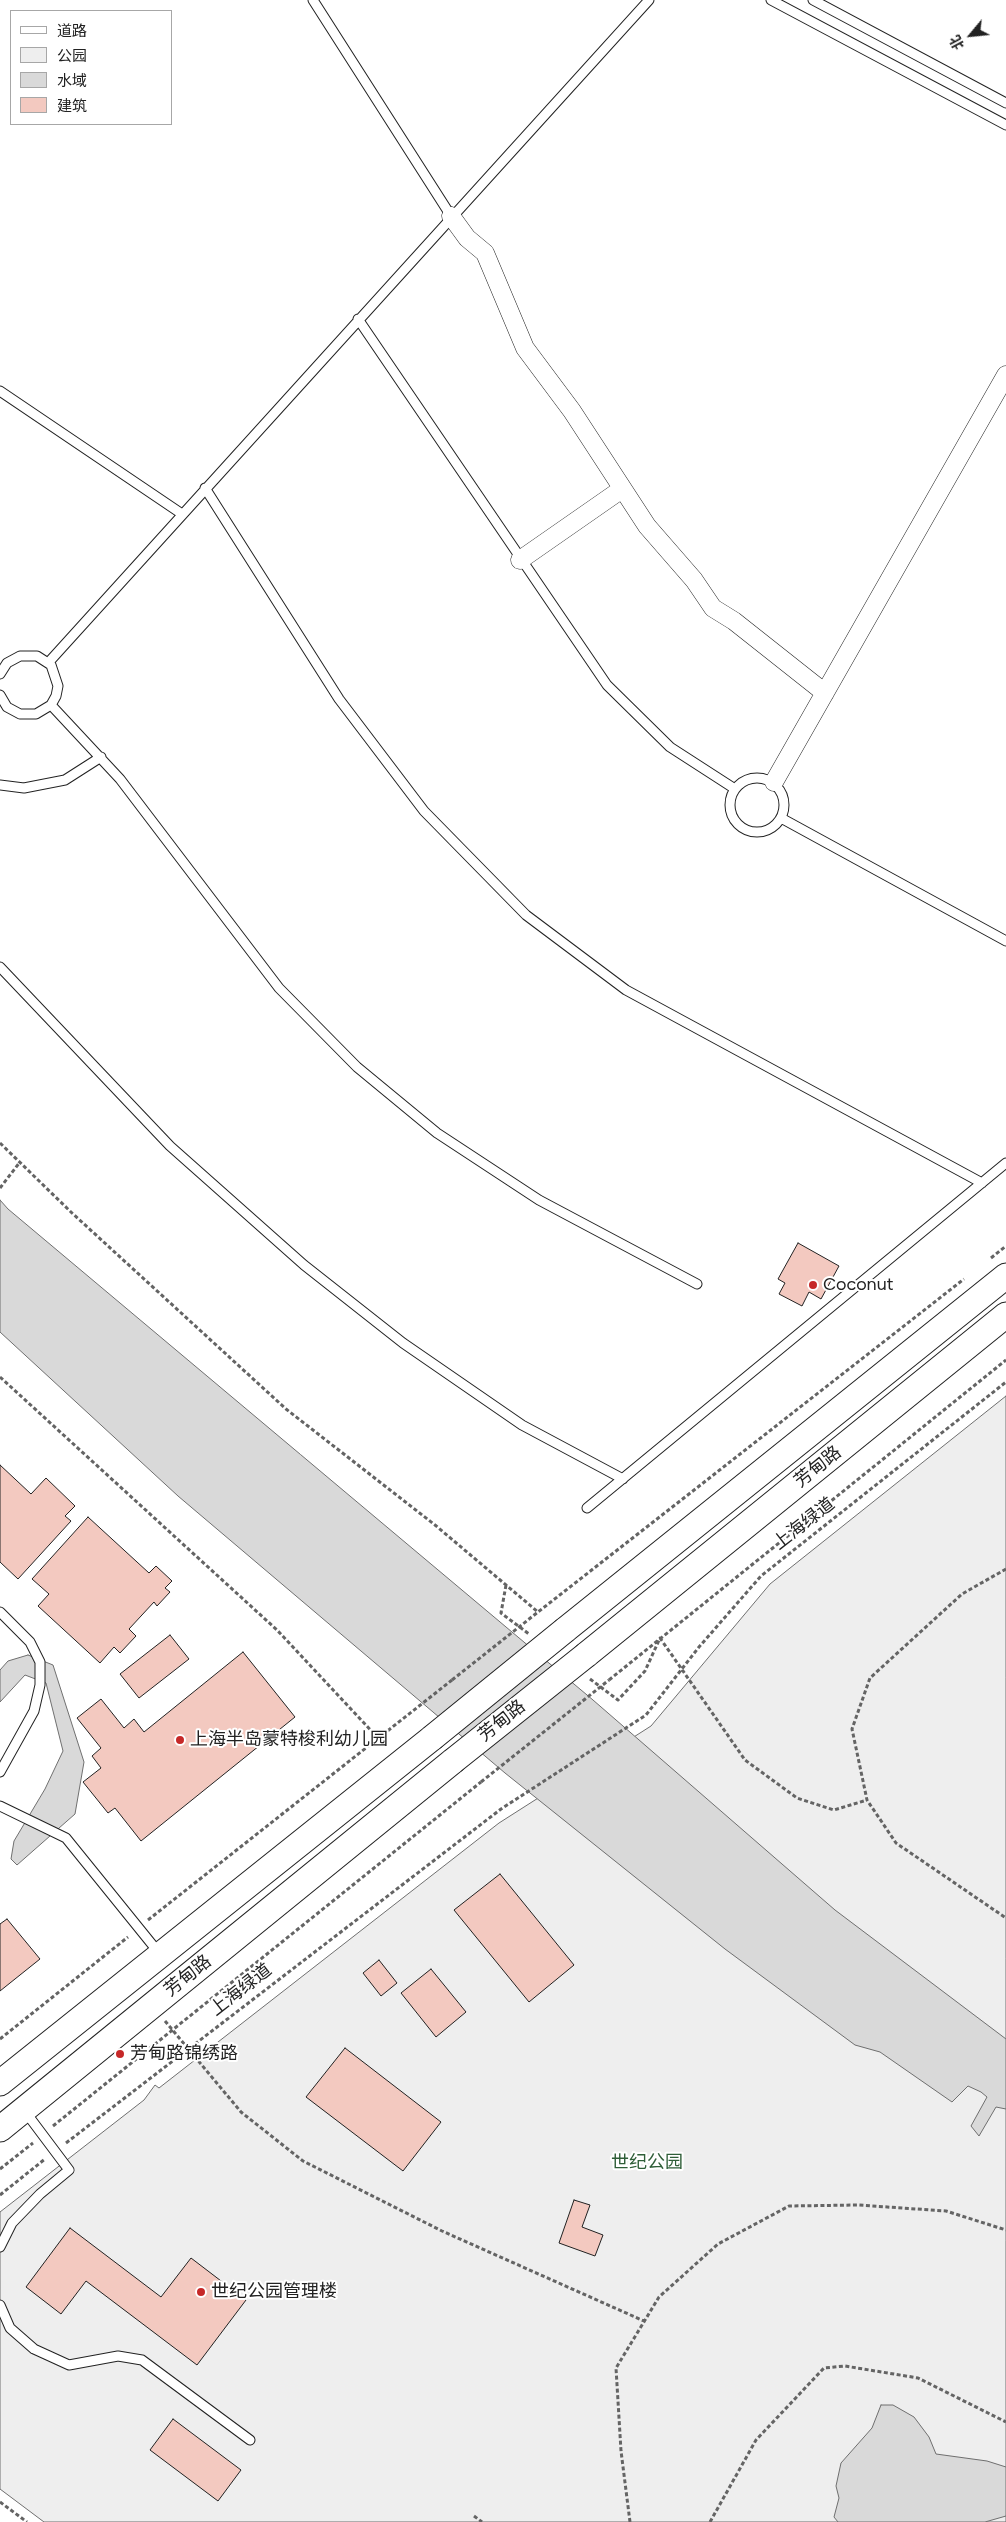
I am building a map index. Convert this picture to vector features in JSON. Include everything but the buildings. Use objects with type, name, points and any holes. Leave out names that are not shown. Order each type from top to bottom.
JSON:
[{"type":"main road","name":"芳甸路","points":[[0,2083],[565,1630],[998,1267]]},
{"type":"main road","name":"芳甸路","points":[[0,2129],[1006,1315]]},
{"type":"street","points":[[451,216],[467,238],[485,253],[525,348],[572,412],[647,526],[694,580],[713,608],[734,621],[825,693]]},
{"type":"street","points":[[774,782],[1006,375]]},
{"type":"street","points":[[520,560],[622,488]]},
{"type":"lane","points":[[313,0],[451,216]]},
{"type":"lane","points":[[48,663],[451,216],[649,0]]},
{"type":"lane","points":[[771,0],[1006,125]]},
{"type":"lane","points":[[813,0],[1006,103]]},
{"type":"lane","points":[[358,319],[520,560],[607,685],[670,747],[735,788]]},
{"type":"lane","points":[[0,391],[182,514]]},
{"type":"lane","points":[[205,488],[340,699],[424,811],[526,915],[626,990],[982,1183]]},
{"type":"lane","points":[[0,674],[3,660],[27,655],[37,656],[48,663],[54,671],[58,686],[56,696],[50,706],[36,714],[20,714],[7,707],[0,695]]},
{"type":"lane","points":[[50,706],[120,778],[279,988],[357,1066],[437,1133],[531,1195],[638,1255],[696,1284]]},
{"type":"lane","points":[[0,785],[24,788],[66,780],[101,757]]},
{"type":"lane","points":[[753,778],[764,778],[774,782],[781,790],[785,801],[784,812],[781,818],[772,829],[762,832],[751,832],[741,828],[734,820],[730,809],[730,798],[735,788],[743,781],[753,778]]},
{"type":"lane","points":[[781,818],[1006,941]]},
{"type":"lane","points":[[0,967],[170,1146],[304,1265],[403,1342],[522,1425],[623,1479]]},
{"type":"lane","points":[[587,1508],[1006,1163]]},
{"type":"lane","points":[[0,1612],[30,1642],[40,1662],[40,1685],[34,1711],[0,1772]]},
{"type":"lane","points":[[0,1806],[66,1838],[160,1955]]},
{"type":"lane","points":[[0,2247],[12,2223],[40,2194],[69,2170],[24,2110]]},
{"type":"lane","points":[[0,2305],[10,2328],[34,2349],[68,2365],[118,2356],[142,2360],[250,2440]]},
{"type":"path","points":[[0,1143],[286,1409],[435,1526],[538,1612]]},
{"type":"path","points":[[1,1186],[20,1162]]},
{"type":"path","points":[[998,1267],[1006,1246]]},
{"type":"path","points":[[0,2038],[378,1738],[967,1276]]},
{"type":"path","points":[[0,2169],[1006,1360]]},
{"type":"path","points":[[0,1377],[277,1630],[378,1738]]},
{"type":"path","name":"上海绿道","points":[[0,2195],[187,2049],[501,1809],[646,1715],[761,1576],[1006,1382]]},
{"type":"path","points":[[1006,1569],[962,1594],[870,1678],[852,1729],[867,1800],[896,1843],[1006,1918]]},
{"type":"path","points":[[660,1638],[683,1668],[745,1760],[797,1798],[834,1810],[867,1800]]},
{"type":"path","points":[[152,2005],[241,2112],[303,2160],[442,2231],[644,2321]]},
{"type":"path","points":[[630,2522],[621,2451],[616,2368],[659,2297],[718,2244],[789,2206],[858,2205],[946,2211],[1006,2230]]},
{"type":"path","points":[[710,2522],[756,2440],[824,2368],[845,2366],[918,2378],[1006,2422]]},
{"type":"path","points":[[0,2502],[27,2522]]},
{"type":"path","points":[[474,2516],[482,2522]]},
{"type":"green space","name":"世纪公园","points":[[1006,1396],[1006,2522],[44,2522],[0,2489],[0,2212],[144,2100],[155,2085],[159,2088],[499,1823],[651,1726],[770,1584]]},
{"type":"water","points":[[0,1200],[8,1209],[593,1700],[835,1910],[1006,2039],[1006,2109],[996,2107],[979,2136],[971,2126],[987,2097],[981,2092],[968,2086],[952,2102],[880,2052],[855,2045],[725,1949],[505,1773],[178,1496],[0,1332]]},
{"type":"water","points":[[28,1655],[53,1665],[84,1762],[75,1814],[17,1865],[11,1859],[14,1841],[45,1789],[63,1751],[46,1683],[25,1675],[0,1702],[0,1670],[8,1661]]},
{"type":"water","points":[[881,2405],[893,2405],[914,2417],[929,2437],[936,2454],[987,2461],[1006,2467],[1006,2516],[985,2522],[838,2522],[834,2517],[839,2498],[836,2486],[841,2463],[872,2428]]},
{"type":"place","name":"Coconut","points":[[813,1285]]},
{"type":"place","name":"上海半岛蒙特梭利幼儿园","points":[[180,1740]]},
{"type":"place","name":"芳甸路锦绣路","points":[[120,2054]]},
{"type":"place","name":"世纪公园管理楼","points":[[201,2292]]}]
